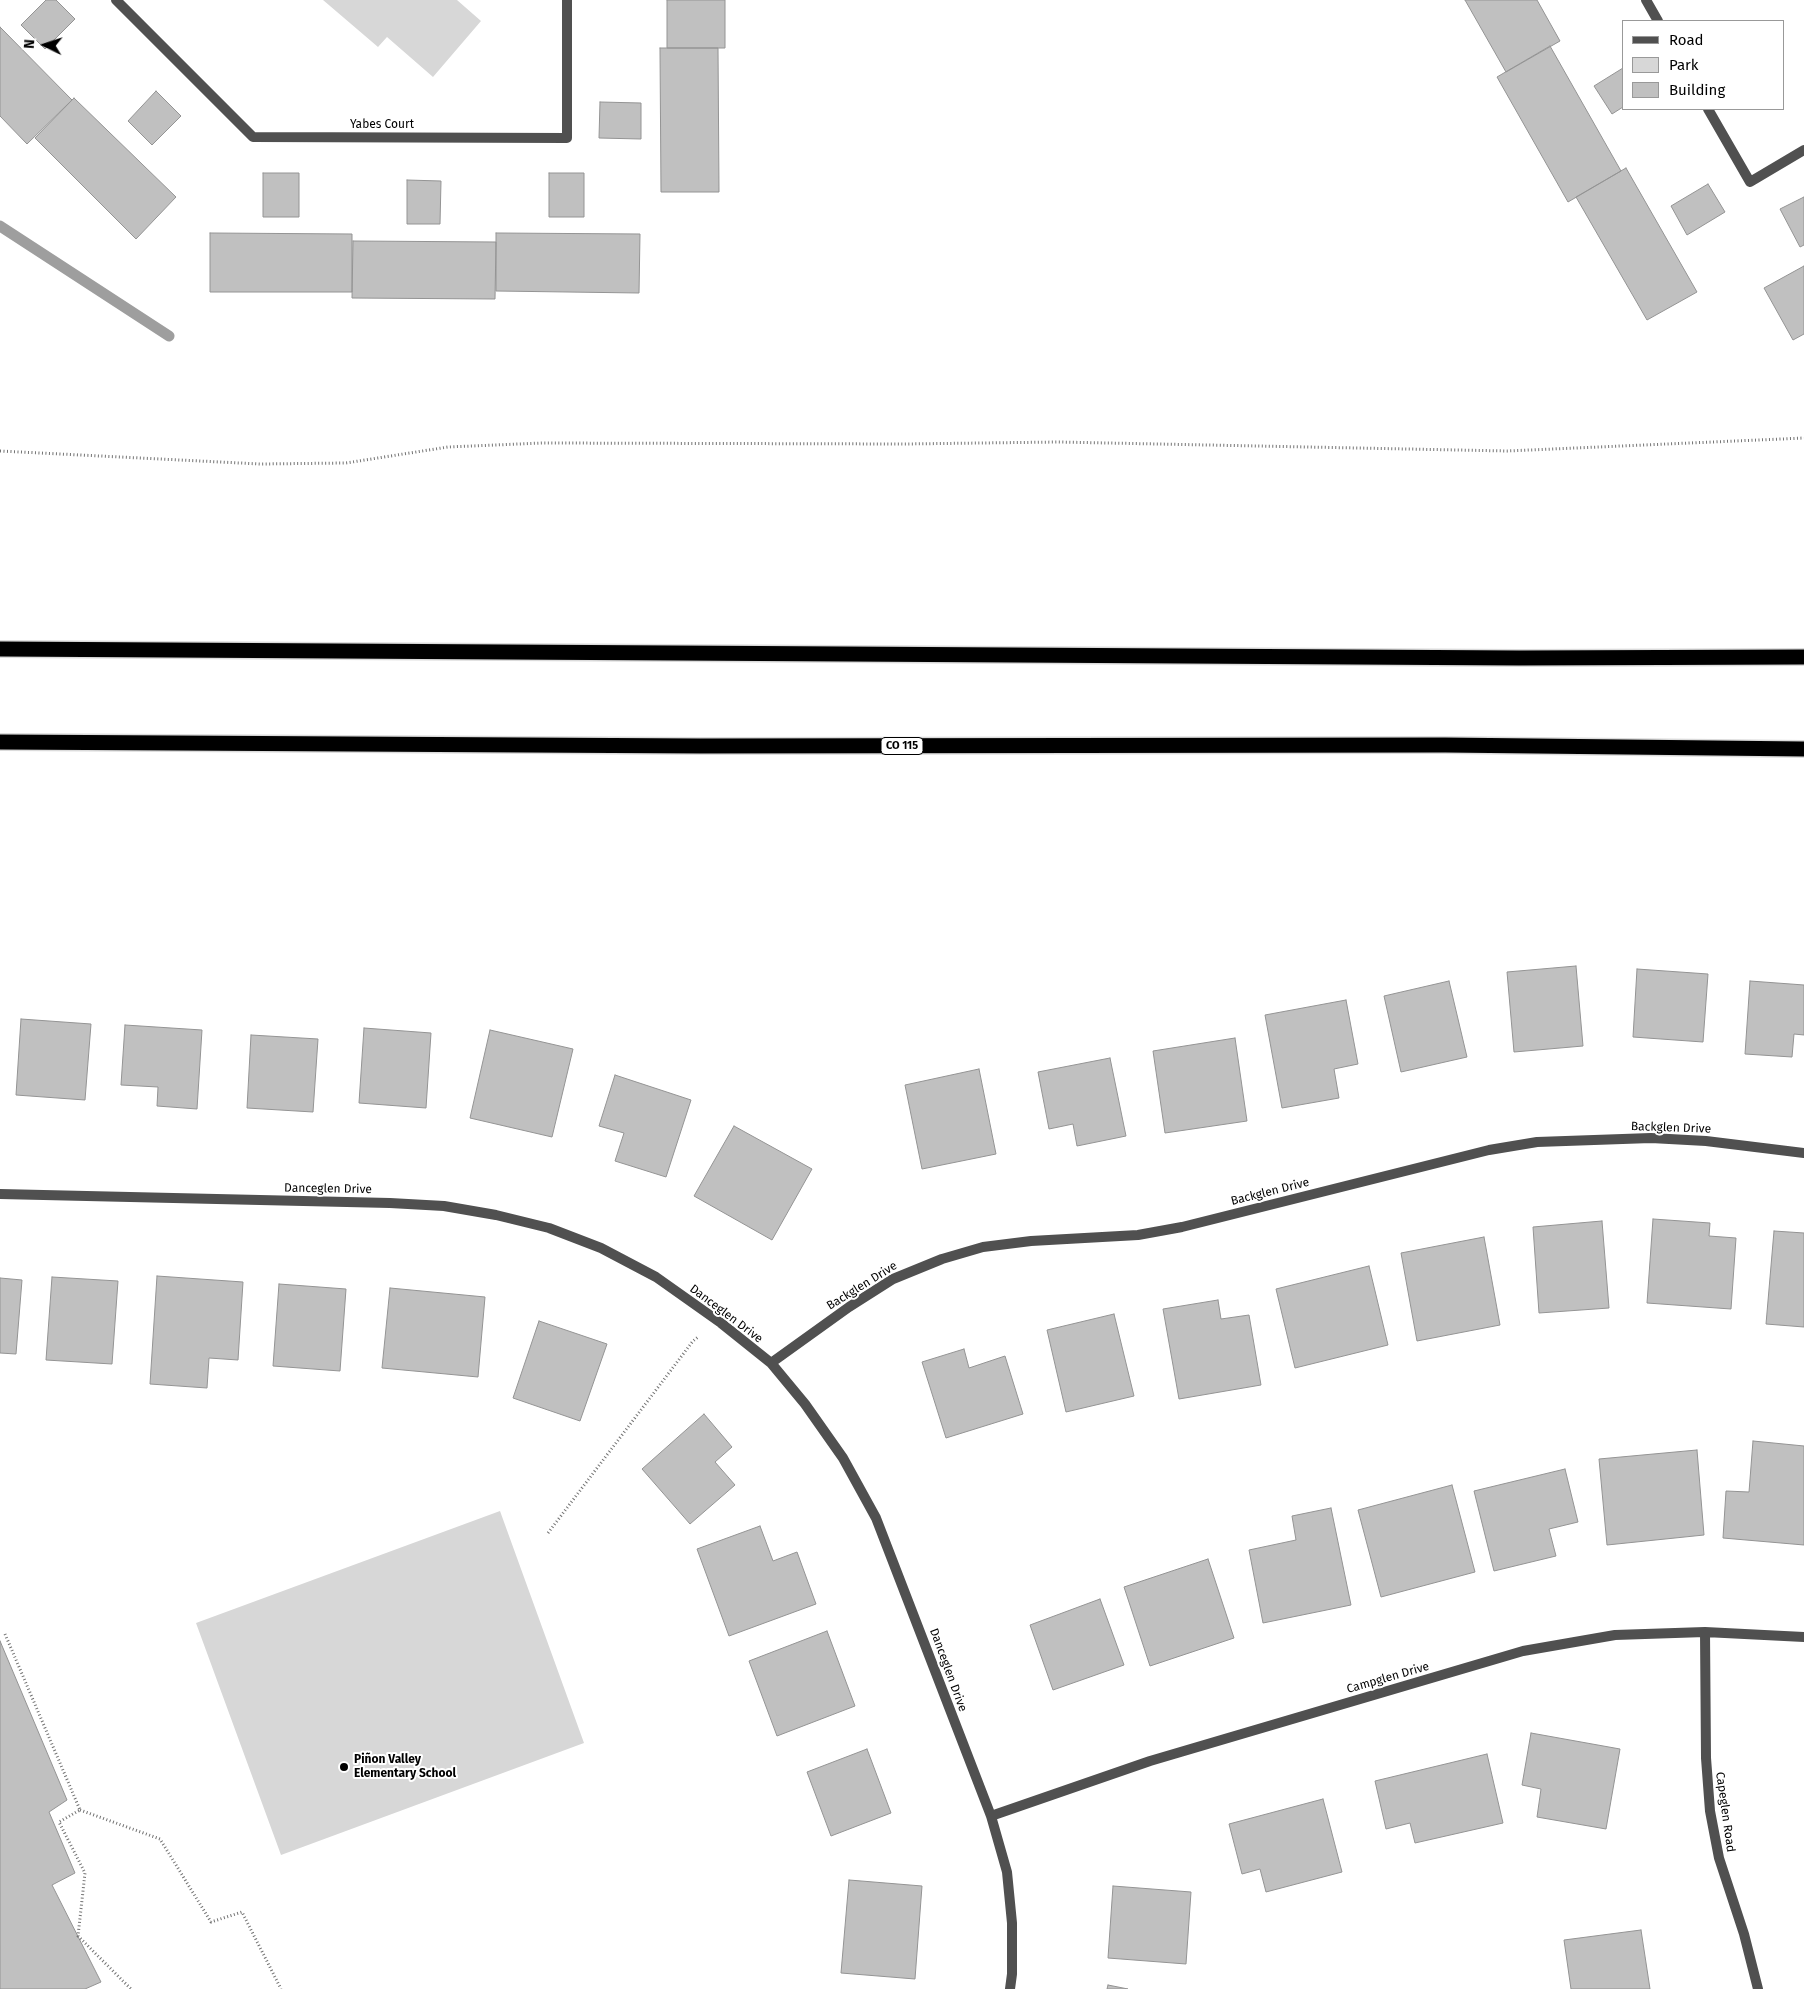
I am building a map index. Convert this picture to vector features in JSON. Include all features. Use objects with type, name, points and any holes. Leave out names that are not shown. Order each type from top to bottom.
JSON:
[{"type":"highway","points":[[0,649],[1519,658],[1804,656]]},
{"type":"highway","name":"CO 115","points":[[0,742],[700,746],[1445,745],[1804,750]]},
{"type":"street","name":"Yabes Court","points":[[116,0],[253,138],[567,138],[567,0]]},
{"type":"street","points":[[1646,0],[1657,20]]},
{"type":"street","points":[[1709,110],[1750,182],[1804,150]]},
{"type":"street","name":"Backglen Drive","points":[[771,1363],[849,1307],[893,1280],[942,1259],[983,1247],[1031,1241],[1138,1235],[1182,1227],[1489,1150],[1536,1142],[1651,1138],[1706,1141],[1804,1153]]},
{"type":"street","name":"Danceglen Drive","points":[[0,1194],[390,1203],[444,1206],[496,1215],[549,1228],[602,1248],[656,1277],[771,1363],[806,1404],[843,1458],[876,1518],[991,1816],[1008,1880],[1012,1923],[1012,1974],[1010,1989]]},
{"type":"street","name":"Campglen Drive","points":[[991,1816],[1150,1761],[1523,1650],[1615,1635],[1705,1632],[1804,1637]]},
{"type":"street","name":"Capeglen Road","points":[[1705,1632],[1706,1758],[1710,1811],[1719,1858],[1744,1934],[1758,1989]]},
{"type":"path","points":[[0,451],[260,464],[346,463],[448,447],[542,443],[905,444],[1058,442],[1507,451],[1804,438]]},
{"type":"path","points":[[548,1533],[692,1341],[720,1323]]},
{"type":"path","points":[[5,1634],[80,1810],[160,1839],[211,1922],[242,1912],[281,1989]]},
{"type":"path","points":[[80,1810],[59,1822],[85,1873],[78,1936],[131,1989]]},
{"type":"green space","points":[[323,0],[457,0],[481,21],[433,77],[387,37],[378,47]]},
{"type":"green space","points":[[500,1511],[584,1743],[281,1855],[196,1623]]},
{"type":"building","points":[[46,0],[56,0],[75,19],[45,49],[21,25]]},
{"type":"building","points":[[667,0],[725,0],[725,48],[667,48]]},
{"type":"building","points":[[1465,0],[1537,0],[1560,41],[1506,72]]},
{"type":"building","points":[[0,27],[72,100],[27,144],[0,116]]},
{"type":"building","points":[[1550,46],[1621,171],[1568,202],[1497,77]]},
{"type":"building","points":[[660,48],[718,48],[719,192],[661,192]]},
{"type":"building","points":[[1622,69],[1622,108],[1612,114],[1594,86]]},
{"type":"building","points":[[156,91],[181,116],[152,145],[128,121]]},
{"type":"building","points":[[74,98],[176,197],[136,239],[35,138]]},
{"type":"building","points":[[600,102],[641,103],[641,139],[599,138]]},
{"type":"building","points":[[1626,168],[1697,292],[1647,320],[1576,197]]},
{"type":"building","points":[[263,173],[299,173],[299,217],[263,217]]},
{"type":"building","points":[[549,173],[584,173],[584,217],[549,217]]},
{"type":"building","points":[[407,180],[441,181],[440,224],[407,224]]},
{"type":"building","points":[[1708,184],[1725,212],[1687,235],[1671,206]]},
{"type":"building","points":[[1804,197],[1804,245],[1800,247],[1780,209]]},
{"type":"building","points":[[210,233],[352,234],[352,292],[210,292]]},
{"type":"building","points":[[496,233],[640,234],[639,293],[496,291]]},
{"type":"building","points":[[353,241],[496,242],[495,299],[352,298]]},
{"type":"building","points":[[1804,266],[1804,334],[1793,340],[1764,288]]},
{"type":"building","points":[[1576,966],[1583,1046],[1514,1052],[1507,972]]},
{"type":"building","points":[[1637,969],[1708,974],[1703,1042],[1633,1037]]},
{"type":"building","points":[[1449,981],[1467,1057],[1401,1072],[1384,996]]},
{"type":"building","points":[[1750,981],[1804,985],[1804,1035],[1794,1034],[1792,1057],[1745,1054]]},
{"type":"building","points":[[1346,1000],[1358,1064],[1334,1069],[1339,1098],[1282,1108],[1265,1015]]},
{"type":"building","points":[[21,1019],[91,1024],[85,1100],[16,1095]]},
{"type":"building","points":[[125,1025],[202,1030],[197,1109],[157,1106],[158,1087],[121,1085]]},
{"type":"building","points":[[364,1028],[431,1033],[426,1108],[359,1103]]},
{"type":"building","points":[[490,1030],[573,1049],[552,1137],[470,1118]]},
{"type":"building","points":[[251,1035],[318,1039],[313,1112],[247,1108]]},
{"type":"building","points":[[1235,1038],[1247,1121],[1165,1133],[1153,1051]]},
{"type":"building","points":[[1110,1058],[1126,1136],[1077,1146],[1073,1124],[1049,1129],[1038,1072]]},
{"type":"building","points":[[979,1069],[996,1154],[922,1169],[905,1085]]},
{"type":"building","points":[[615,1075],[691,1100],[666,1177],[615,1161],[624,1133],[599,1126]]},
{"type":"building","points":[[734,1126],[812,1169],[772,1240],[694,1196]]},
{"type":"building","points":[[1653,1219],[1710,1223],[1709,1236],[1736,1238],[1731,1309],[1647,1303]]},
{"type":"building","points":[[1602,1221],[1609,1308],[1539,1313],[1533,1227]]},
{"type":"building","points":[[1774,1231],[1804,1233],[1804,1327],[1766,1324]]},
{"type":"building","points":[[1484,1237],[1500,1325],[1417,1341],[1401,1253]]},
{"type":"building","points":[[1369,1266],[1388,1345],[1295,1368],[1276,1289]]},
{"type":"building","points":[[157,1276],[243,1282],[238,1360],[209,1358],[207,1388],[150,1384]]},
{"type":"building","points":[[52,1277],[118,1281],[112,1364],[46,1360]]},
{"type":"building","points":[[0,1278],[22,1280],[16,1354],[0,1353]]},
{"type":"building","points":[[279,1284],[346,1289],[340,1371],[273,1366]]},
{"type":"building","points":[[390,1288],[485,1297],[478,1377],[382,1368]]},
{"type":"building","points":[[1218,1300],[1221,1319],[1249,1315],[1261,1385],[1179,1399],[1163,1309]]},
{"type":"building","points":[[1114,1314],[1134,1396],[1066,1412],[1047,1330]]},
{"type":"building","points":[[539,1321],[607,1344],[580,1421],[513,1398]]},
{"type":"building","points":[[964,1349],[969,1368],[1005,1356],[1023,1414],[946,1438],[922,1362]]},
{"type":"building","points":[[704,1414],[732,1447],[715,1462],[735,1485],[690,1524],[642,1469]]},
{"type":"building","points":[[1753,1441],[1804,1446],[1804,1545],[1723,1538],[1726,1491],[1749,1492]]},
{"type":"building","points":[[1697,1450],[1704,1535],[1607,1545],[1599,1459]]},
{"type":"building","points":[[1565,1469],[1578,1522],[1549,1529],[1556,1556],[1494,1571],[1474,1491]]},
{"type":"building","points":[[1452,1485],[1475,1572],[1381,1597],[1358,1510]]},
{"type":"building","points":[[1331,1508],[1351,1605],[1263,1623],[1249,1550],[1296,1540],[1292,1516]]},
{"type":"building","points":[[760,1526],[773,1561],[797,1552],[816,1604],[729,1636],[697,1549]]},
{"type":"building","points":[[1208,1559],[1234,1638],[1150,1666],[1124,1587]]},
{"type":"building","points":[[1100,1599],[1124,1665],[1053,1690],[1030,1625]]},
{"type":"building","points":[[827,1631],[855,1706],[777,1736],[749,1661]]},
{"type":"building","points":[[0,1641],[67,1800],[49,1812],[75,1873],[52,1885],[101,1982],[85,1989],[0,1989]]},
{"type":"building","points":[[1531,1733],[1620,1749],[1606,1829],[1537,1817],[1541,1789],[1522,1785]]},
{"type":"building","points":[[867,1749],[891,1813],[831,1836],[807,1772]]},
{"type":"building","points":[[1487,1754],[1503,1823],[1415,1843],[1410,1823],[1386,1829],[1375,1781]]},
{"type":"building","points":[[1323,1799],[1342,1872],[1266,1892],[1260,1869],[1242,1874],[1229,1824]]},
{"type":"building","points":[[849,1880],[922,1886],[915,1979],[841,1973]]},
{"type":"building","points":[[1113,1886],[1191,1892],[1186,1964],[1108,1958]]},
{"type":"building","points":[[1641,1930],[1650,1989],[1571,1989],[1564,1940]]},
{"type":"building","points":[[1108,1985],[1128,1989],[1107,1989]]},
{"type":"waterway","points":[[0,226],[169,336]]},
{"type":"place","name":"Piñon Valley Elementary School","points":[[344,1767]]}]
